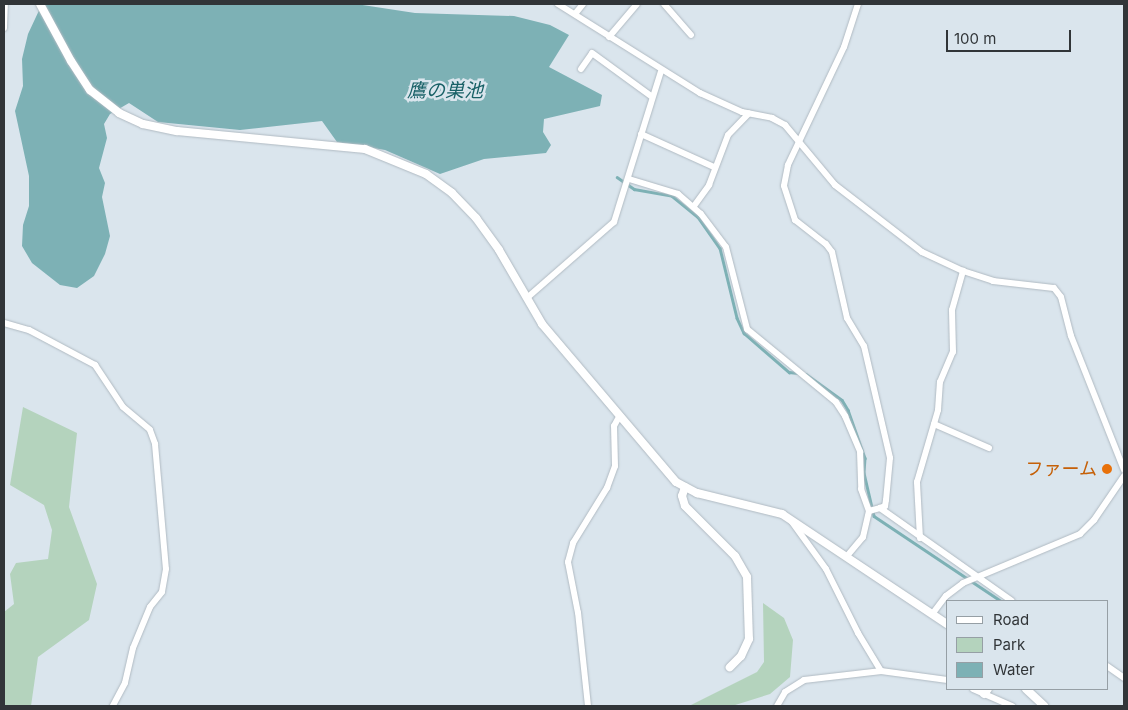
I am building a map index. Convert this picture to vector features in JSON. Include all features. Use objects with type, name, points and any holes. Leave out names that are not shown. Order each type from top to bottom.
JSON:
[{"type":"street","points":[[4,28],[5,4]]},
{"type":"street","points":[[40,4],[81,78],[99,98],[118,113],[143,124],[177,131],[366,149],[402,163],[452,193],[476,218],[528,297],[547,331],[663,469],[685,487],[697,493],[761,507],[789,518],[946,623]]},
{"type":"street","points":[[558,4],[661,71],[700,93],[749,114],[772,118],[800,140],[835,185],[922,252],[963,271],[993,281],[1051,286],[1059,292],[1071,336],[1124,470]]},
{"type":"street","points":[[575,14],[583,4]]},
{"type":"street","points":[[609,36],[637,4]]},
{"type":"street","points":[[664,4],[691,35]]},
{"type":"street","points":[[858,4],[844,48],[813,117],[788,165],[784,186],[795,220],[826,244],[832,252],[848,318],[864,346],[890,458],[885,506],[869,511]]},
{"type":"street","points":[[581,69],[592,53],[651,96]]},
{"type":"street","points":[[528,297],[614,222],[629,179],[651,96],[661,71]]},
{"type":"street","points":[[694,206],[706,190],[728,136],[749,114]]},
{"type":"street","points":[[641,134],[714,167]]},
{"type":"street","points":[[629,179],[678,194],[694,206],[726,247],[747,329],[836,402],[845,416],[860,452],[861,490],[869,511],[863,537],[848,556]]},
{"type":"street","points":[[920,538],[916,482],[934,424],[940,382],[954,346],[952,310],[963,271]]},
{"type":"street","points":[[4,322],[29,330],[95,365],[123,407],[150,430],[155,444],[166,569],[162,592],[150,608],[133,648],[125,683],[113,706]]},
{"type":"street","points":[[588,706],[578,613],[568,562],[573,543],[607,488],[615,466],[614,426],[619,417]]},
{"type":"street","points":[[934,424],[989,448]]},
{"type":"street","points":[[933,613],[951,591],[976,577],[1080,534],[1094,520],[1124,476]]},
{"type":"street","points":[[685,487],[682,496],[685,506],[735,556],[747,577],[750,639],[741,656],[730,667]]},
{"type":"street","points":[[880,508],[1010,600]]},
{"type":"street","points":[[789,518],[826,569],[858,633],[882,671]]},
{"type":"street","points":[[1108,667],[1124,678]]},
{"type":"street","points":[[776,706],[785,692],[804,680],[882,671],[946,680]]},
{"type":"street","points":[[1027,690],[1044,706]]},
{"type":"street","points":[[986,691],[1012,706]]},
{"type":"green space","points":[[23,407],[77,433],[69,507],[97,584],[89,620],[38,657],[31,706],[5,706],[4,612],[14,604],[10,574],[16,563],[48,559],[52,530],[44,505],[10,485]]},
{"type":"green space","points":[[763,603],[784,618],[793,640],[790,677],[770,694],[732,706],[689,706],[757,672],[764,662]]},
{"type":"water","name":"鷹の巣池","points":[[42,4],[356,4],[415,13],[514,16],[550,25],[569,35],[549,67],[602,95],[600,106],[544,119],[543,132],[551,145],[546,153],[484,159],[440,174],[385,150],[337,142],[322,121],[240,130],[158,122],[129,103],[110,114],[104,124],[107,138],[99,168],[105,183],[102,197],[110,236],[105,254],[94,276],[77,288],[60,285],[32,263],[22,246],[23,225],[29,206],[29,176],[15,111],[23,86],[22,59],[28,34]]},
{"type":"waterway","points":[[617,177],[634,189],[672,196],[698,217],[720,248],[737,318],[744,333],[789,372],[798,373]]},
{"type":"waterway","points":[[806,374],[842,400],[848,410],[865,458],[864,473],[874,516],[1000,600]]},
{"type":"place","name":"ファーム","points":[[1107,469]]}]
